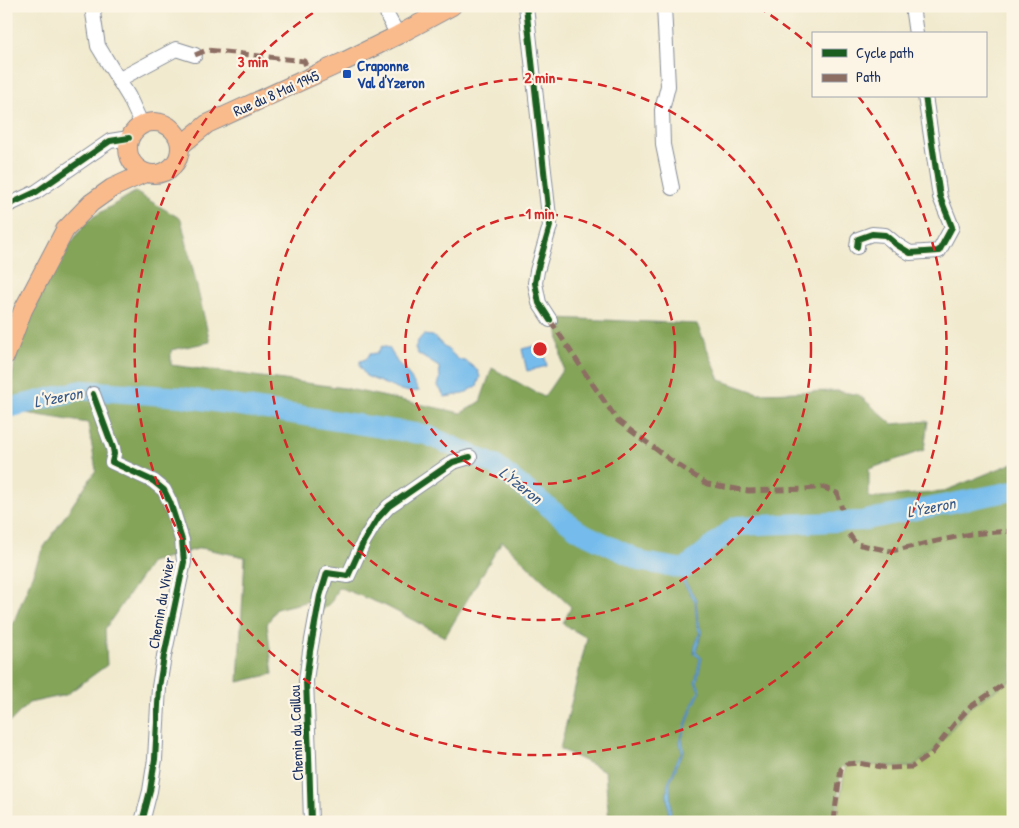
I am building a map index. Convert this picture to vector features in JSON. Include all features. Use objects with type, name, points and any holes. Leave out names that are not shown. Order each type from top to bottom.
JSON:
[{"type":"main road","name":"Rue du 8 Mai 1945","points":[[180,146],[207,124],[327,70],[452,6]]},
{"type":"main road","points":[[112,188],[129,147],[132,133],[142,124],[159,122],[167,126],[178,138],[180,146],[176,162],[170,168],[154,174],[145,173],[132,162],[129,147]]},
{"type":"main road","name":"Rue du 8 Mai 1945","points":[[167,126],[207,124]]},
{"type":"main road","points":[[6,354],[23,310],[65,230],[91,203],[112,188],[145,173]]},
{"type":"street","points":[[97,6],[93,13],[98,46],[129,97],[142,124]]},
{"type":"street","points":[[386,6],[388,17],[398,35]]},
{"type":"street","points":[[526,6],[550,226],[535,283],[539,303],[550,320]]},
{"type":"street","points":[[664,6],[668,86],[662,110],[663,145],[672,188]]},
{"type":"street","points":[[912,6],[916,32]]},
{"type":"street","points":[[118,80],[176,49],[195,55]]},
{"type":"street","points":[[857,247],[858,239],[872,234],[885,235],[910,254],[939,251],[952,226],[940,197],[926,98]]},
{"type":"street","points":[[6,206],[36,192],[110,141],[129,147]]},
{"type":"street","name":"Chemin du Vivier","points":[[93,394],[113,448],[112,462],[153,481],[164,490],[170,502],[182,540],[184,562],[164,656],[159,687],[155,760],[142,822]]},
{"type":"street","name":"Chemin du Caillou","points":[[311,822],[306,681],[320,596],[327,573],[348,576],[364,541],[378,518],[389,506],[453,462],[470,457]]},
{"type":"green space","points":[[135,192],[181,219],[210,342],[171,350],[171,365],[344,388],[461,413],[480,402],[492,368],[544,397],[563,369],[556,318],[697,324],[720,380],[758,393],[837,391],[859,395],[892,424],[928,421],[924,450],[869,469],[869,498],[942,492],[1013,463],[1013,679],[970,707],[932,753],[912,767],[846,764],[841,769],[835,822],[609,822],[605,771],[560,749],[587,638],[563,624],[571,607],[502,541],[445,637],[386,606],[338,587],[332,601],[322,611],[309,601],[276,609],[267,624],[273,674],[238,682],[245,557],[201,548],[151,562],[105,629],[107,665],[66,695],[29,703],[6,726],[6,628],[13,624],[42,550],[96,470],[88,423],[7,410],[15,360],[29,319],[58,260],[88,220]]},
{"type":"green space","points":[[1013,679],[1013,822],[836,822],[846,764],[912,767],[941,740],[970,707]]},
{"type":"water","points":[[423,335],[433,336],[458,359],[467,362],[478,371],[480,377],[477,386],[463,394],[445,397],[438,386],[440,378],[439,367],[418,354],[415,348]]},
{"type":"water","points":[[542,344],[547,366],[527,371],[522,349]]},
{"type":"water","points":[[382,346],[389,348],[419,391],[410,392],[397,389],[366,376],[360,367],[360,361],[366,359],[370,354],[377,353]]},
{"type":"water","points":[[684,567],[684,580],[696,599],[698,621],[702,633],[696,651],[702,658],[697,682],[701,691],[682,738],[684,751],[670,782],[671,822],[669,822],[668,782],[676,761],[682,752],[681,737],[699,691],[695,682],[700,658],[694,654],[700,633],[697,627],[695,601],[682,581]]},
{"type":"waterway","name":"L'Yzeron","points":[[6,407],[82,390],[182,397],[427,435],[495,465],[579,531],[643,562],[684,569],[736,526],[861,521],[1013,491]]},
{"type":"marked path","points":[[195,55],[207,50],[304,61],[311,77]]},
{"type":"marked path","points":[[550,320],[618,421],[669,459],[707,484],[748,491],[822,487],[837,493],[842,509]]},
{"type":"marked path","points":[[849,534],[856,544],[891,551],[970,534],[1013,531]]},
{"type":"marked path","points":[[834,822],[841,769],[846,764],[857,763],[888,768],[912,767],[932,753],[970,707],[1013,678]]},
{"type":"cycle path","points":[[526,6],[550,226],[535,283],[539,303],[550,320]]},
{"type":"cycle path","points":[[857,247],[858,239],[872,234],[885,235],[910,253],[939,251],[952,227],[940,197],[925,98]]},
{"type":"cycle path","points":[[6,206],[36,192],[110,141],[129,138]]},
{"type":"cycle path","points":[[93,394],[113,448],[112,462],[153,481],[164,490],[170,502],[182,540],[184,562],[164,656],[159,687],[155,759],[150,791],[142,822]]},
{"type":"cycle path","points":[[311,822],[306,681],[320,596],[327,573],[348,576],[364,541],[378,518],[389,506],[453,462],[470,457]]},
{"type":"place","name":"Craponne Val d'Yzeron","points":[[347,74]]}]
